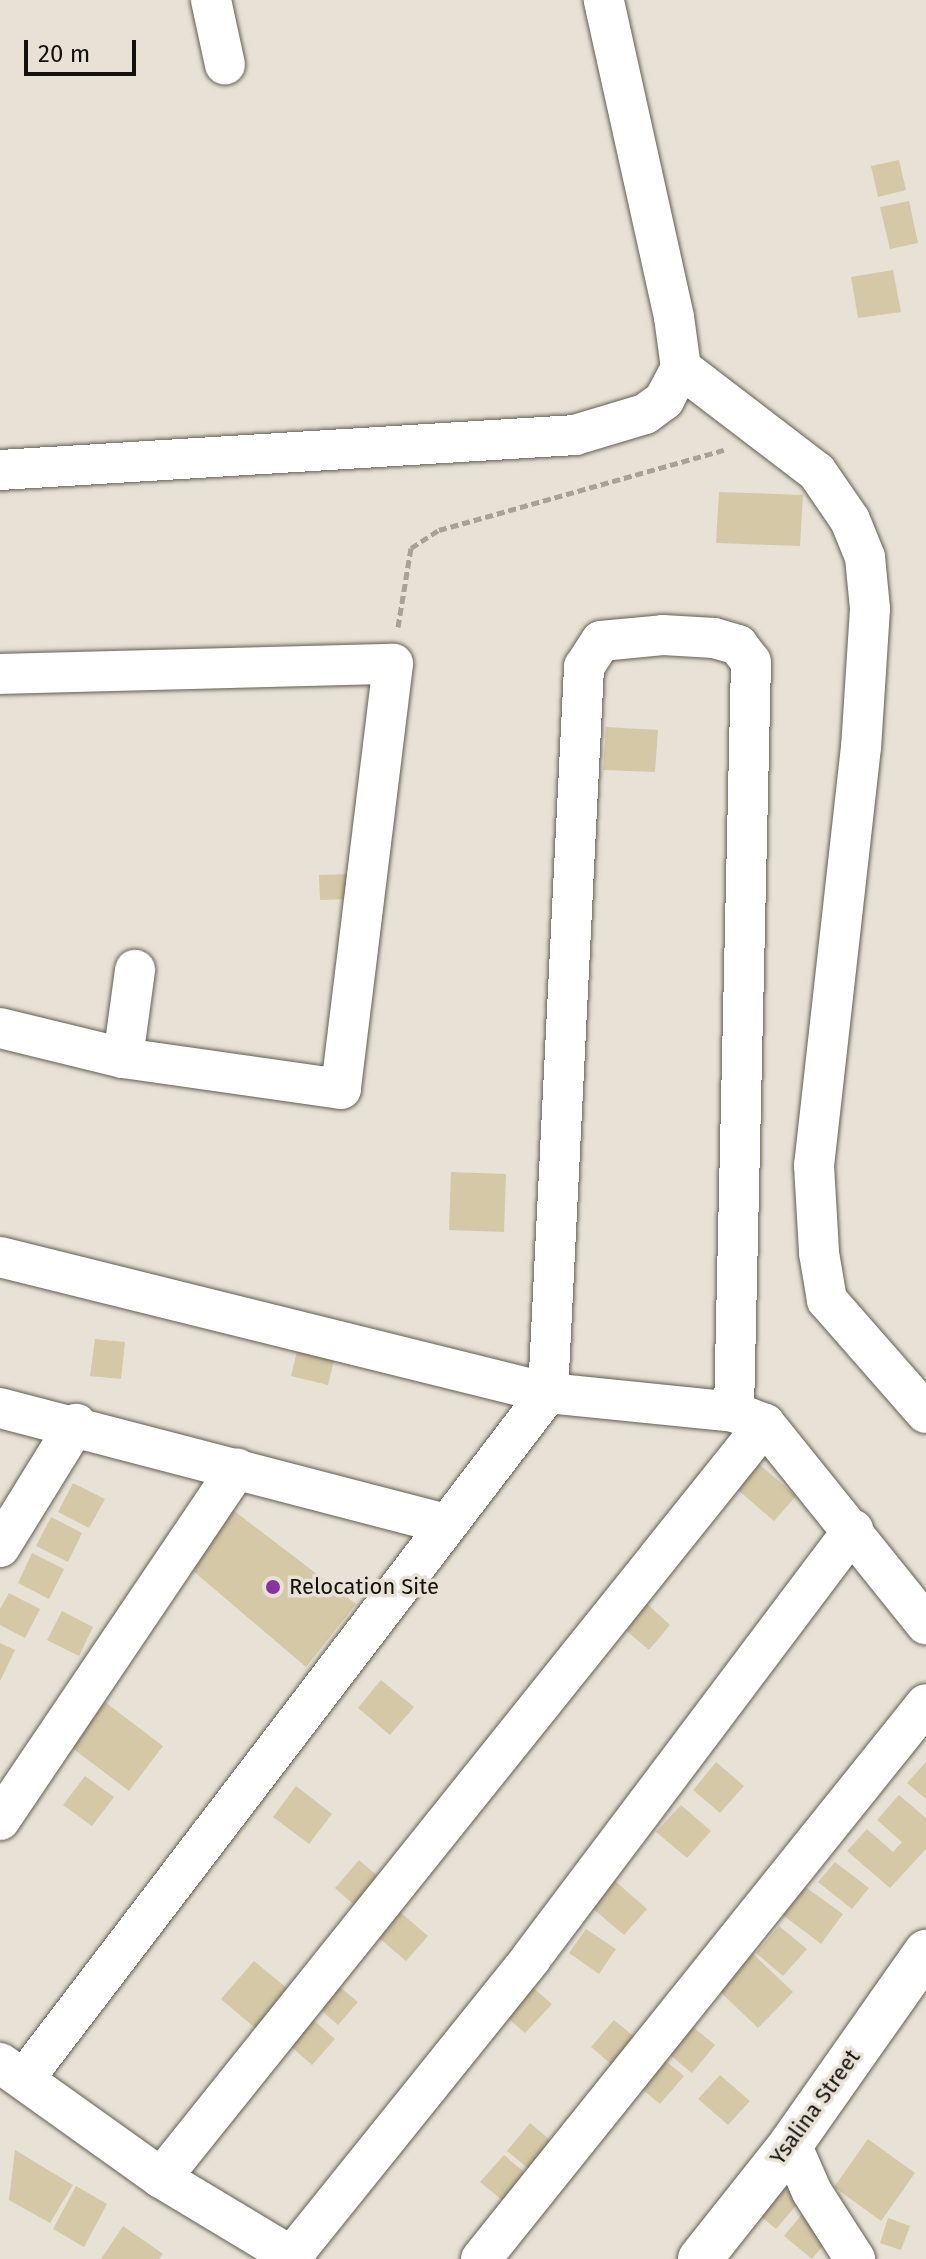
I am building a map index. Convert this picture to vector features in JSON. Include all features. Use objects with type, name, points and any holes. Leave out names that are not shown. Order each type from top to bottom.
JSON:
[{"type":"street","points":[[211,0],[225,65]]},
{"type":"street","points":[[0,470],[575,435],[645,414],[664,400],[681,368],[604,0]]},
{"type":"street","points":[[681,368],[817,472],[850,520],[865,557],[870,609],[861,747],[814,1165],[819,1253],[827,1300],[926,1413]]},
{"type":"street","points":[[161,2178],[750,1418],[754,698],[751,662],[738,645],[714,638],[663,635],[601,641],[584,667],[548,1393],[12,2071],[161,2178],[293,2258],[531,1958],[853,1530]]},
{"type":"street","points":[[0,674],[393,664],[341,1089],[123,1058],[0,1028]]},
{"type":"street","points":[[123,1058],[135,970]]},
{"type":"street","points":[[0,1257],[548,1393],[750,1418],[853,1530],[926,1624]]},
{"type":"street","points":[[0,1408],[76,1424],[446,1524]]},
{"type":"street","points":[[0,1547],[76,1424]]},
{"type":"street","points":[[0,1820],[237,1468]]},
{"type":"street","points":[[481,2259],[926,1704]]},
{"type":"street","name":"Ysalina Street","points":[[700,2259],[791,2144],[926,1952]]},
{"type":"street","points":[[791,2144],[812,2192],[855,2259]]},
{"type":"path","points":[[393,664],[411,548],[439,530],[773,436]]},
{"type":"building","points":[[899,160],[906,190],[878,197],[871,166]]},
{"type":"building","points":[[909,201],[918,243],[890,249],[880,207]]},
{"type":"building","points":[[893,270],[901,312],[858,318],[851,277]]},
{"type":"building","points":[[719,492],[803,495],[800,546],[716,543]]},
{"type":"building","points":[[606,727],[658,730],[655,772],[603,770]]},
{"type":"building","points":[[352,874],[353,899],[320,900],[319,875]]},
{"type":"building","points":[[451,1172],[506,1174],[504,1232],[449,1230]]},
{"type":"building","points":[[301,1335],[338,1344],[328,1385],[291,1376]]},
{"type":"building","points":[[95,1339],[125,1342],[121,1379],[90,1376]]},
{"type":"building","points":[[754,1460],[796,1496],[774,1521],[732,1485]]},
{"type":"building","points":[[73,1483],[105,1499],[89,1528],[58,1512]]},
{"type":"building","name":"Relocation Site","points":[[229,1507],[356,1604],[306,1667],[192,1570]]},
{"type":"building","points":[[51,1517],[82,1533],[68,1562],[36,1546]]},
{"type":"building","points":[[32,1553],[64,1569],[49,1599],[18,1583]]},
{"type":"building","points":[[9,1593],[40,1609],[25,1638],[0,1625],[0,1609]]},
{"type":"building","points":[[644,1601],[670,1625],[649,1650],[622,1627]]},
{"type":"building","points":[[62,1611],[93,1627],[79,1656],[47,1640]]},
{"type":"building","points":[[0,1643],[15,1650],[0,1681]]},
{"type":"building","points":[[381,1680],[414,1707],[390,1735],[358,1708]]},
{"type":"building","points":[[105,1702],[163,1746],[129,1791],[71,1747]]},
{"type":"building","points":[[716,1762],[744,1786],[720,1813],[693,1790]]},
{"type":"building","points":[[926,1762],[926,1799],[907,1783]]},
{"type":"building","points":[[85,1776],[114,1797],[92,1826],[63,1805]]},
{"type":"building","points":[[296,1786],[332,1814],[309,1844],[273,1817]]},
{"type":"building","points":[[899,1795],[926,1818],[926,1849],[890,1888],[847,1851],[867,1829],[893,1852],[902,1842],[877,1820]]},
{"type":"building","points":[[681,1805],[711,1831],[687,1858],[656,1832]]},
{"type":"building","points":[[359,1860],[389,1886],[364,1914],[335,1888]]},
{"type":"building","points":[[835,1862],[869,1888],[852,1909],[818,1882]]},
{"type":"building","points":[[614,1880],[647,1909],[624,1935],[591,1907]]},
{"type":"building","points":[[804,1886],[843,1914],[821,1944],[783,1915]]},
{"type":"building","points":[[400,1912],[428,1936],[406,1961],[378,1937]]},
{"type":"building","points":[[779,1926],[807,1949],[783,1976],[756,1953]]},
{"type":"building","points":[[586,1929],[616,1949],[599,1974],[569,1953]]},
{"type":"building","points":[[749,1950],[793,1992],[758,2028],[714,1986]]},
{"type":"building","points":[[254,1961],[301,2000],[267,2038],[221,1999]]},
{"type":"building","points":[[327,1976],[358,2002],[338,2025],[307,1998]]},
{"type":"building","points":[[523,1979],[552,2004],[525,2033],[496,2008]]},
{"type":"building","points":[[302,2010],[335,2039],[312,2065],[279,2036]]},
{"type":"building","points":[[614,2020],[642,2043],[618,2070],[591,2047]]},
{"type":"building","points":[[687,2022],[715,2045],[692,2073],[664,2050]]},
{"type":"building","points":[[656,2053],[684,2076],[660,2104],[632,2081]]},
{"type":"building","points":[[720,2075],[750,2101],[728,2125],[698,2099]]},
{"type":"building","points":[[530,2123],[558,2147],[535,2174],[507,2151]]},
{"type":"building","points":[[868,2139],[915,2173],[881,2221],[834,2187]]},
{"type":"building","points":[[15,2150],[73,2185],[50,2223],[9,2200]]},
{"type":"building","points":[[504,2155],[531,2178],[508,2205],[480,2182]]},
{"type":"building","points":[[772,2178],[800,2201],[776,2229],[748,2206]]},
{"type":"building","points":[[76,2186],[107,2204],[84,2247],[53,2229]]},
{"type":"building","points":[[802,2214],[830,2237],[812,2259],[784,2236]]},
{"type":"building","points":[[888,2218],[910,2226],[901,2250],[880,2243]]},
{"type":"building","points":[[123,2226],[163,2254],[159,2259],[101,2259]]},
{"type":"place","name":"Relocation Site","points":[[273,1587]]}]
